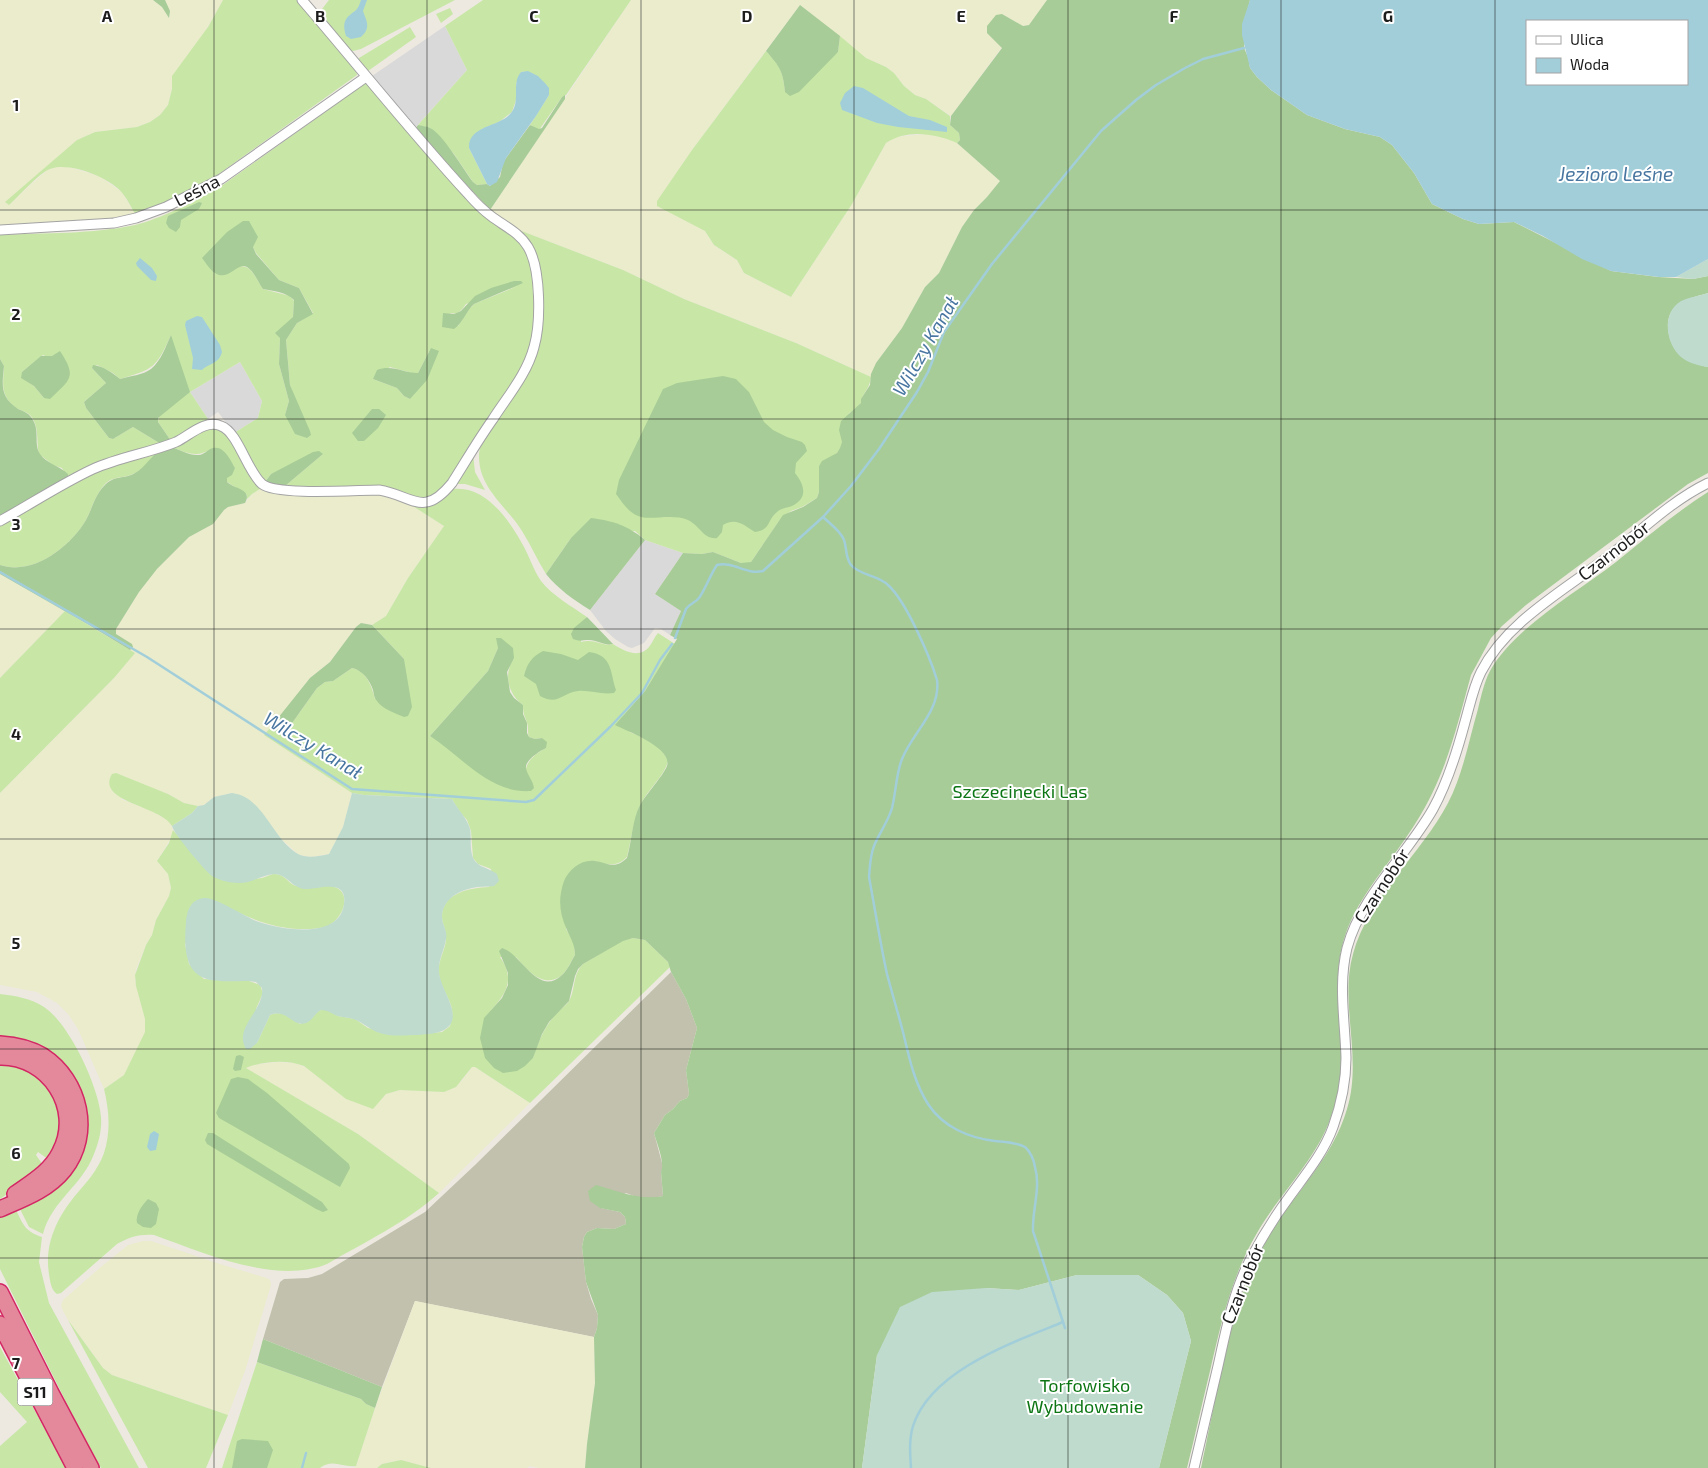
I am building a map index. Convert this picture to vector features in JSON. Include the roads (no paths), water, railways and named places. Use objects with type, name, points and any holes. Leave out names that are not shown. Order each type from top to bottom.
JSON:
[{"type":"highway","points":[[0,1044],[29,1049],[42,1055],[54,1064],[70,1084],[79,1107],[80,1119],[79,1136],[66,1168],[45,1187],[24,1199],[0,1209]]},
{"type":"highway","points":[[0,1057],[17,1058],[29,1062],[47,1074],[65,1102],[68,1124],[66,1139],[54,1163],[43,1174],[0,1205]]},
{"type":"highway","name":"S11","points":[[0,1292],[91,1468]]},
{"type":"highway","name":"S11","points":[[0,1324],[75,1468]]},
{"type":"street","points":[[0,521],[94,469],[115,460],[181,440],[206,425],[216,424],[223,426],[230,433],[263,485],[273,489],[378,490],[414,502],[421,503],[433,500],[448,488],[517,383],[535,346],[538,309],[539,286],[536,268],[528,247],[519,236],[478,205],[366,77],[302,0]]},
{"type":"street","name":"Leśna","points":[[0,230],[114,223],[136,218],[166,207],[222,179],[366,77]]},
{"type":"street","name":"Czarnobór","points":[[1194,1468],[1224,1332],[1248,1264],[1264,1234],[1319,1154],[1330,1134],[1338,1112],[1345,1078],[1346,1058],[1342,990],[1344,963],[1348,945],[1368,902],[1422,828],[1442,791],[1479,676],[1498,645],[1518,625],[1602,562],[1672,505],[1708,483]]},
{"type":"water","points":[[361,0],[367,0],[363,11],[367,28],[361,37],[351,39],[346,36],[344,24],[347,18],[357,9]]},
{"type":"water","name":"Jezioro Leśne","points":[[1250,0],[1708,0],[1708,259],[1676,277],[1659,277],[1611,271],[1582,259],[1543,236],[1514,222],[1479,224],[1463,219],[1432,204],[1414,173],[1392,145],[1380,137],[1345,129],[1307,115],[1271,90],[1250,68],[1242,35],[1242,24]]},
{"type":"water","points":[[528,71],[538,76],[545,83],[549,88],[549,95],[506,158],[497,182],[490,186],[487,184],[469,148],[470,140],[479,131],[506,118],[511,113],[515,103],[518,76],[521,72]]},
{"type":"water","points":[[854,86],[863,88],[909,116],[930,120],[947,127],[947,132],[877,123],[842,110],[840,103],[845,93]]},
{"type":"water","points":[[140,258],[152,268],[157,276],[156,281],[151,280],[137,266],[136,263]]},
{"type":"water","points":[[197,316],[202,317],[220,345],[222,352],[219,359],[202,370],[192,369],[193,358],[185,325],[186,321]]},
{"type":"water","points":[[154,1131],[159,1134],[156,1150],[150,1151],[147,1147],[150,1134]]},
{"type":"waterway","name":"Wilczy Kanał","points":[[675,638],[686,609],[699,598],[717,565],[723,564],[751,571],[763,571],[823,517],[851,486],[879,449],[917,392],[928,372],[944,332],[992,264],[1101,131],[1136,100],[1156,85],[1185,68],[1203,59],[1244,48]]},
{"type":"waterway","points":[[823,517],[842,536],[851,565],[855,569],[884,582],[902,603],[917,630],[937,680],[935,702],[902,759],[892,808],[876,841],[870,861],[869,877],[887,974],[912,1069],[928,1104],[949,1125],[976,1137],[1022,1145],[1030,1153],[1037,1175],[1033,1231],[1065,1328]]},
{"type":"waterway","name":"Wilczy Kanał","points":[[0,572],[147,657],[352,789],[526,802],[534,800],[610,727],[642,693],[660,660],[672,644]]},
{"type":"waterway","points":[[911,1468],[910,1441],[913,1426],[923,1406],[937,1389],[976,1360],[1063,1322]]},
{"type":"waterway","points":[[302,1468],[306,1453]]},
{"type":"park label","name":"Szczecinecki Las","points":[[1020,792]]},
{"type":"park label","name":"Torfowisko Wybudowanie","points":[[1085,1396]]}]
